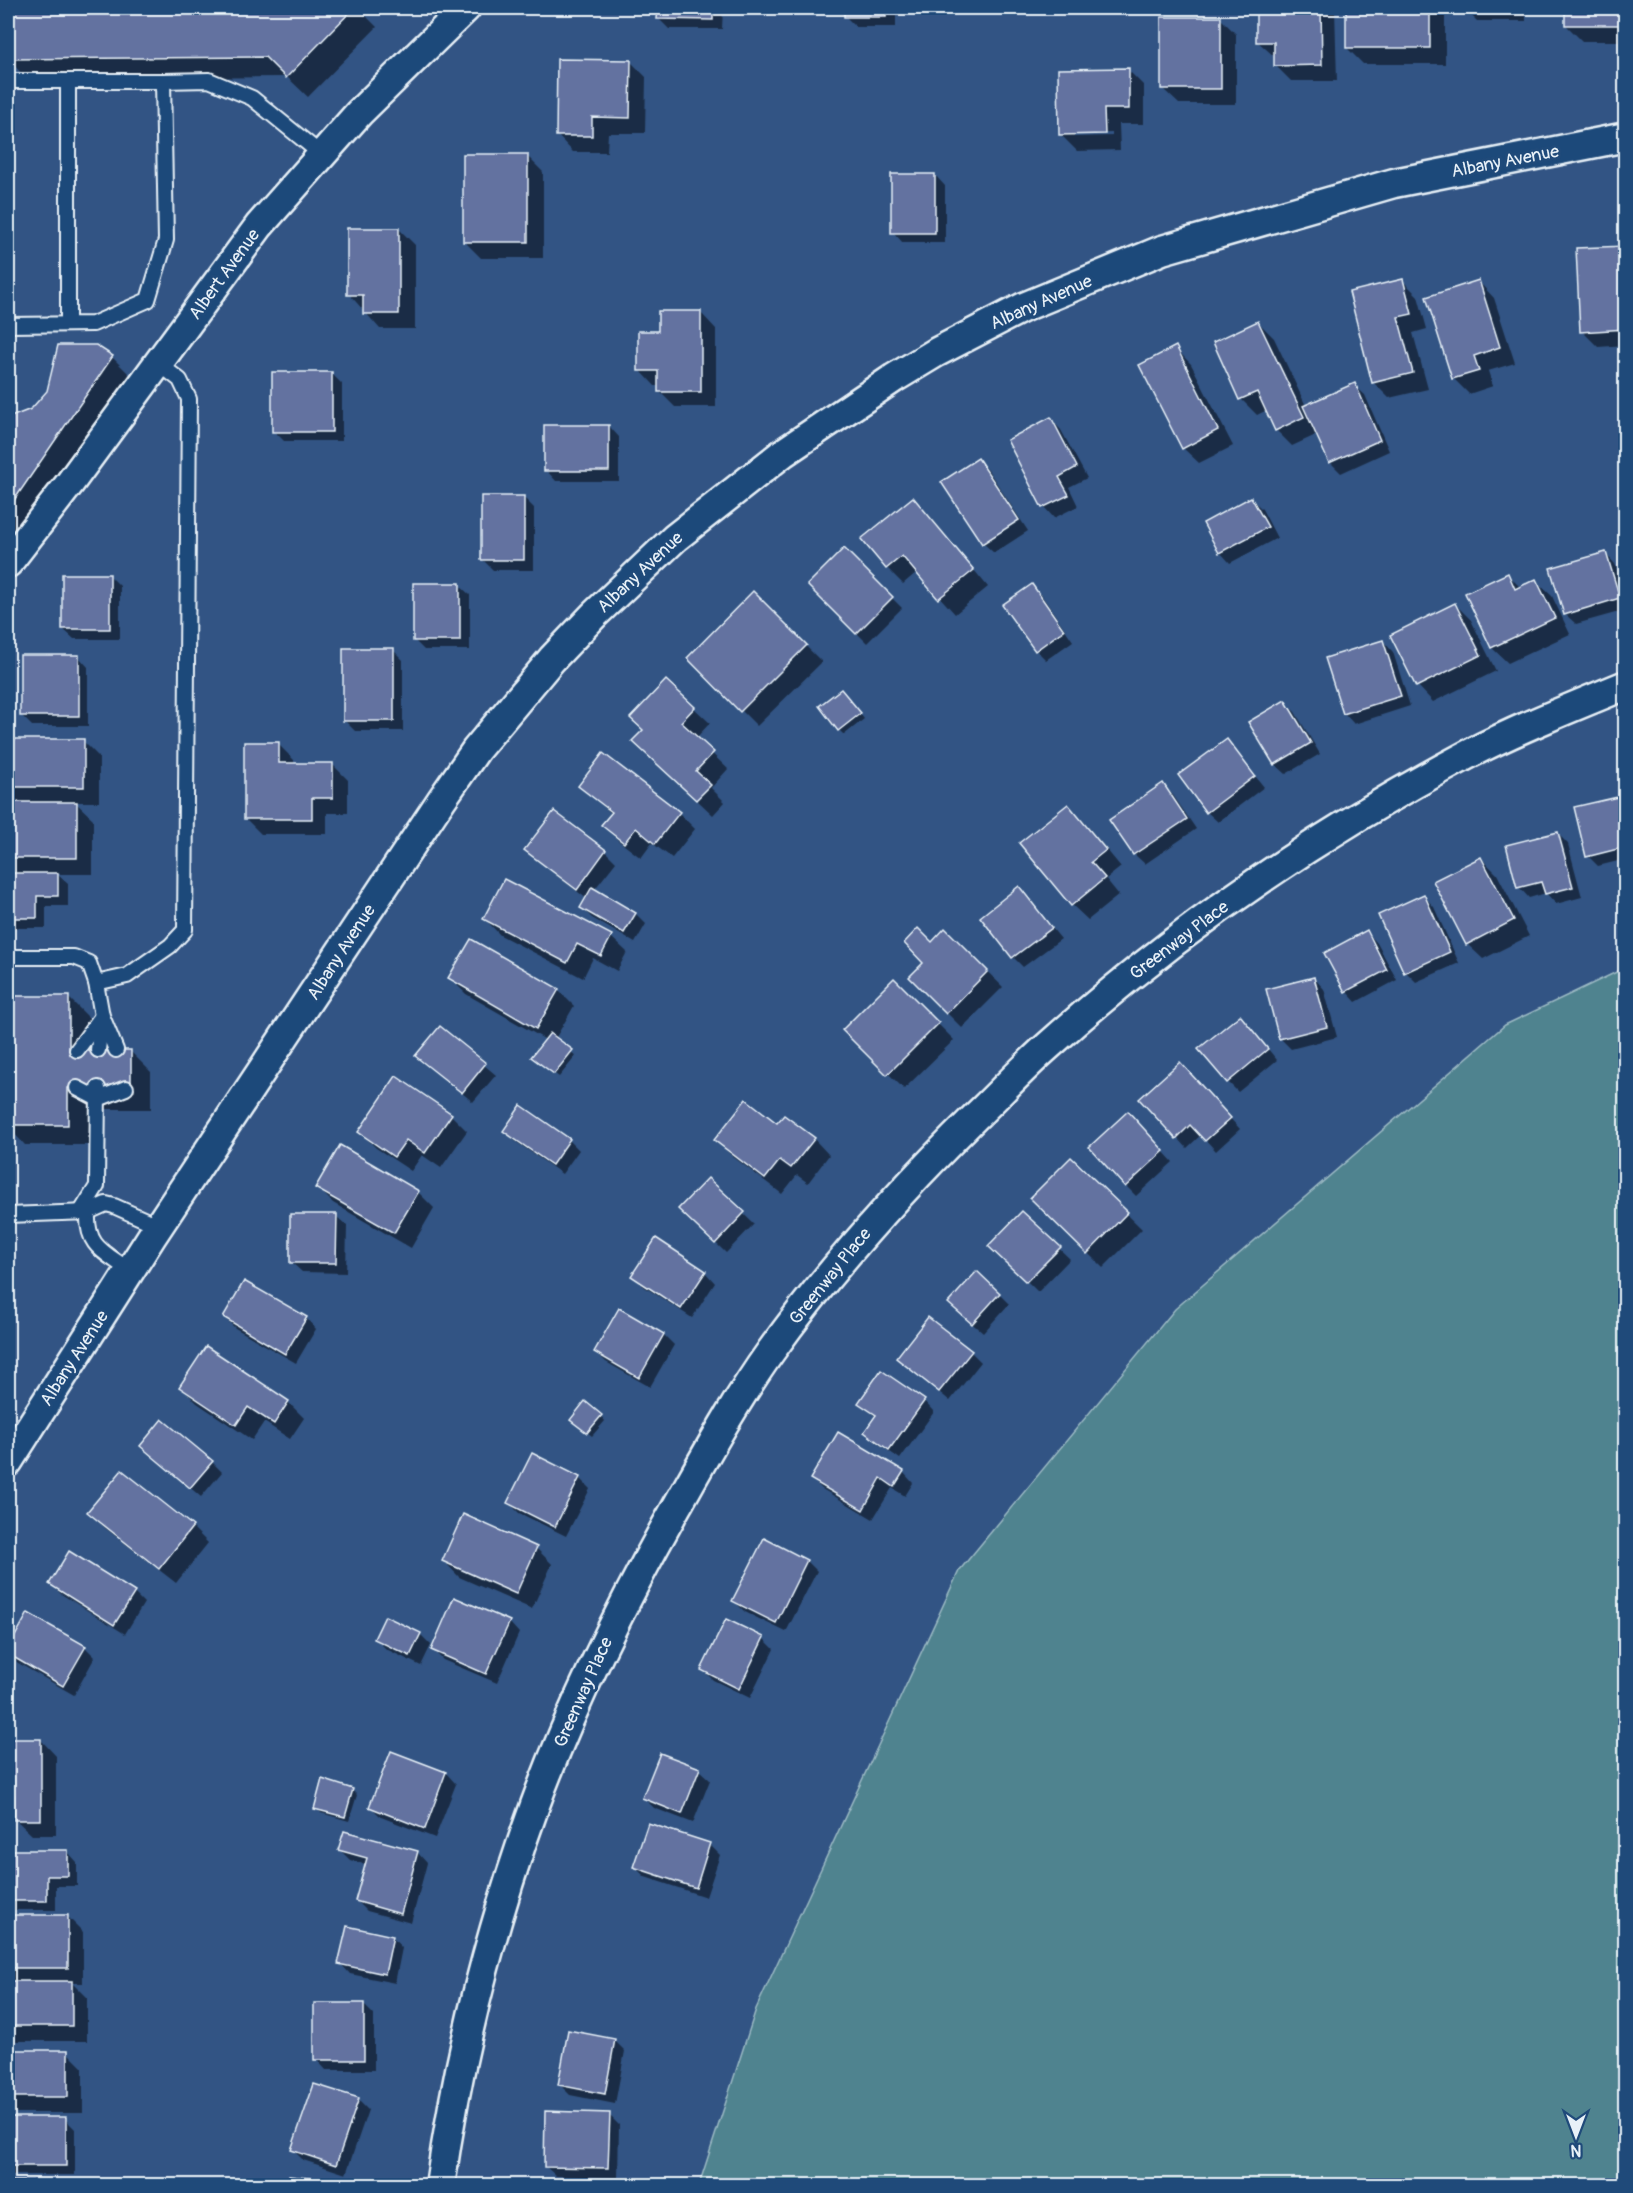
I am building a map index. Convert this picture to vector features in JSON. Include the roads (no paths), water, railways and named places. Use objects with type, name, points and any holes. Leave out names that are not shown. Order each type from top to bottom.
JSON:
[{"type":"street","name":"Albert Avenue","points":[[8,563],[70,483],[259,226],[359,112],[466,8]]},
{"type":"street","name":"Albany Avenue","points":[[8,1462],[159,1226],[442,799],[477,750],[552,659],[594,615],[675,538],[783,453],[894,378],[937,352],[1024,307],[1162,250],[1395,183],[1626,137]]},
{"type":"street","name":"Greenway Place","points":[[440,2186],[461,2068],[478,1994],[514,1864],[536,1801],[585,1683],[649,1556],[733,1407],[812,1297],[883,1211],[931,1160],[1029,1064],[1113,991],[1173,944],[1243,892],[1361,815],[1470,753],[1536,722],[1626,685]]},
{"type":"lane","points":[[8,81],[208,80],[252,98],[322,155]]},
{"type":"lane","points":[[68,81],[68,324]]},
{"type":"lane","points":[[8,325],[93,324],[148,300],[166,240],[163,81]]},
{"type":"lane","points":[[96,983],[127,976],[170,946],[185,930],[189,399],[180,380],[158,363]]},
{"type":"lane","points":[[8,957],[74,957],[89,963],[96,983],[102,1016],[98,1050]]},
{"type":"lane","points":[[102,1016],[121,1050]]},
{"type":"lane","points":[[77,1050],[102,1016]]},
{"type":"lane","points":[[77,1088],[99,1094],[121,1088]]},
{"type":"lane","points":[[99,1094],[97,1186],[84,1213],[89,1234],[94,1243],[130,1271]]},
{"type":"lane","points":[[8,1215],[84,1213],[106,1204],[159,1226]]}]
